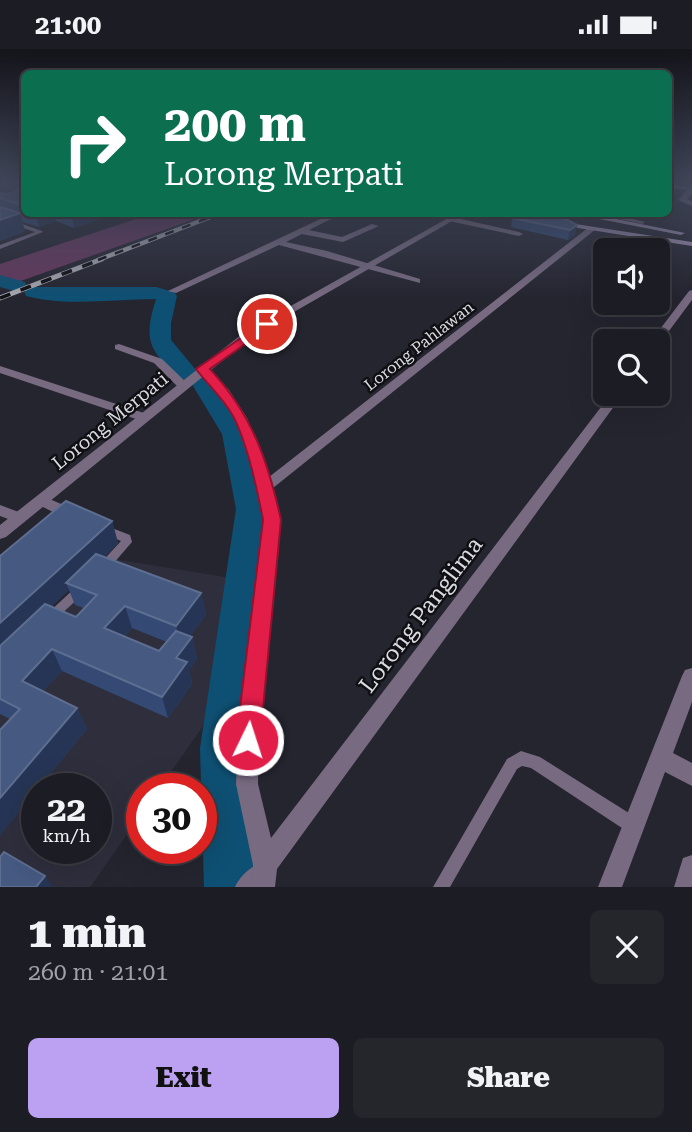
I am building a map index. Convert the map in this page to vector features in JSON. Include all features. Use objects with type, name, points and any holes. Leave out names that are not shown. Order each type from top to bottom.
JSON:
[{"type":"main road","points":[[561,220],[592,229],[692,239]]},
{"type":"main road","points":[[569,220],[618,227]]},
{"type":"main road","points":[[570,220],[692,239]]},
{"type":"main road","points":[[626,220],[692,239]]},
{"type":"street","points":[[173,291],[325,220]]},
{"type":"street","name":"Lorong Merpati","points":[[0,533],[250,333],[451,220]]},
{"type":"street","points":[[473,220],[519,233]]},
{"type":"street","points":[[301,232],[342,240],[375,226]]},
{"type":"street","name":"Lorong Pahlawan","points":[[265,487],[592,229]]},
{"type":"street","points":[[277,242],[417,281]]},
{"type":"street","points":[[665,329],[692,293]]},
{"type":"street","points":[[119,347],[158,361],[183,384]]},
{"type":"street","points":[[0,369],[143,417]]},
{"type":"street","points":[[202,369],[225,393],[241,418],[265,487],[272,520],[249,718],[247,784],[265,865],[252,885]]},
{"type":"street","name":"Lorong Panglima","points":[[265,865],[608,406]]},
{"type":"street","points":[[40,500],[79,518]]},
{"type":"street","points":[[0,510],[19,518]]},
{"type":"street","points":[[48,529],[79,518]]},
{"type":"street","points":[[610,887],[692,677]]},
{"type":"street","points":[[660,758],[692,775]]},
{"type":"street","points":[[686,887],[692,867]]},
{"type":"lane","points":[[0,247],[40,232],[6,220]]},
{"type":"lane","points":[[640,223],[643,220]]},
{"type":"lane","points":[[79,518],[126,538],[127,542],[97,573]]},
{"type":"lane","points":[[39,630],[87,583]]},
{"type":"lane","points":[[441,887],[512,764],[521,758],[535,762],[634,825]]},
{"type":"shaded area","points":[[133,220],[192,220],[15,283],[0,279],[0,264]]},
{"type":"shaded area","points":[[114,559],[237,579],[224,696],[170,773],[126,773],[126,836],[112,856],[112,773],[21,773],[21,864],[106,864],[90,887],[0,887],[0,670]]},
{"type":"building","points":[[522,220],[568,220],[577,225],[570,230]]},
{"type":"building","points":[[66,501],[112,521],[0,623],[0,556]]},
{"type":"building","points":[[96,554],[201,593],[176,626],[125,606],[104,628],[159,651],[176,631],[192,637],[176,658],[187,662],[162,697],[52,649],[22,681],[77,708],[0,798],[0,730],[20,709],[0,699],[0,646],[45,604],[76,617],[97,595],[66,583]]},
{"type":"building","points":[[4,852],[45,876],[36,887],[0,887],[0,857]]},
{"type":"waterway","points":[[0,281],[18,286]]},
{"type":"waterway","points":[[33,292],[70,295],[156,293],[167,296],[160,323],[160,340],[168,354],[188,374]]},
{"type":"waterway","points":[[202,382],[236,434],[252,509],[222,748],[230,887]]},
{"type":"railway","points":[[98,260],[202,220]]},
{"type":"railway","points":[[0,298],[102,259]]},
{"type":"route","points":[[248,740],[272,520],[253,446],[241,418],[225,393],[202,369],[250,333],[267,324]]}]
